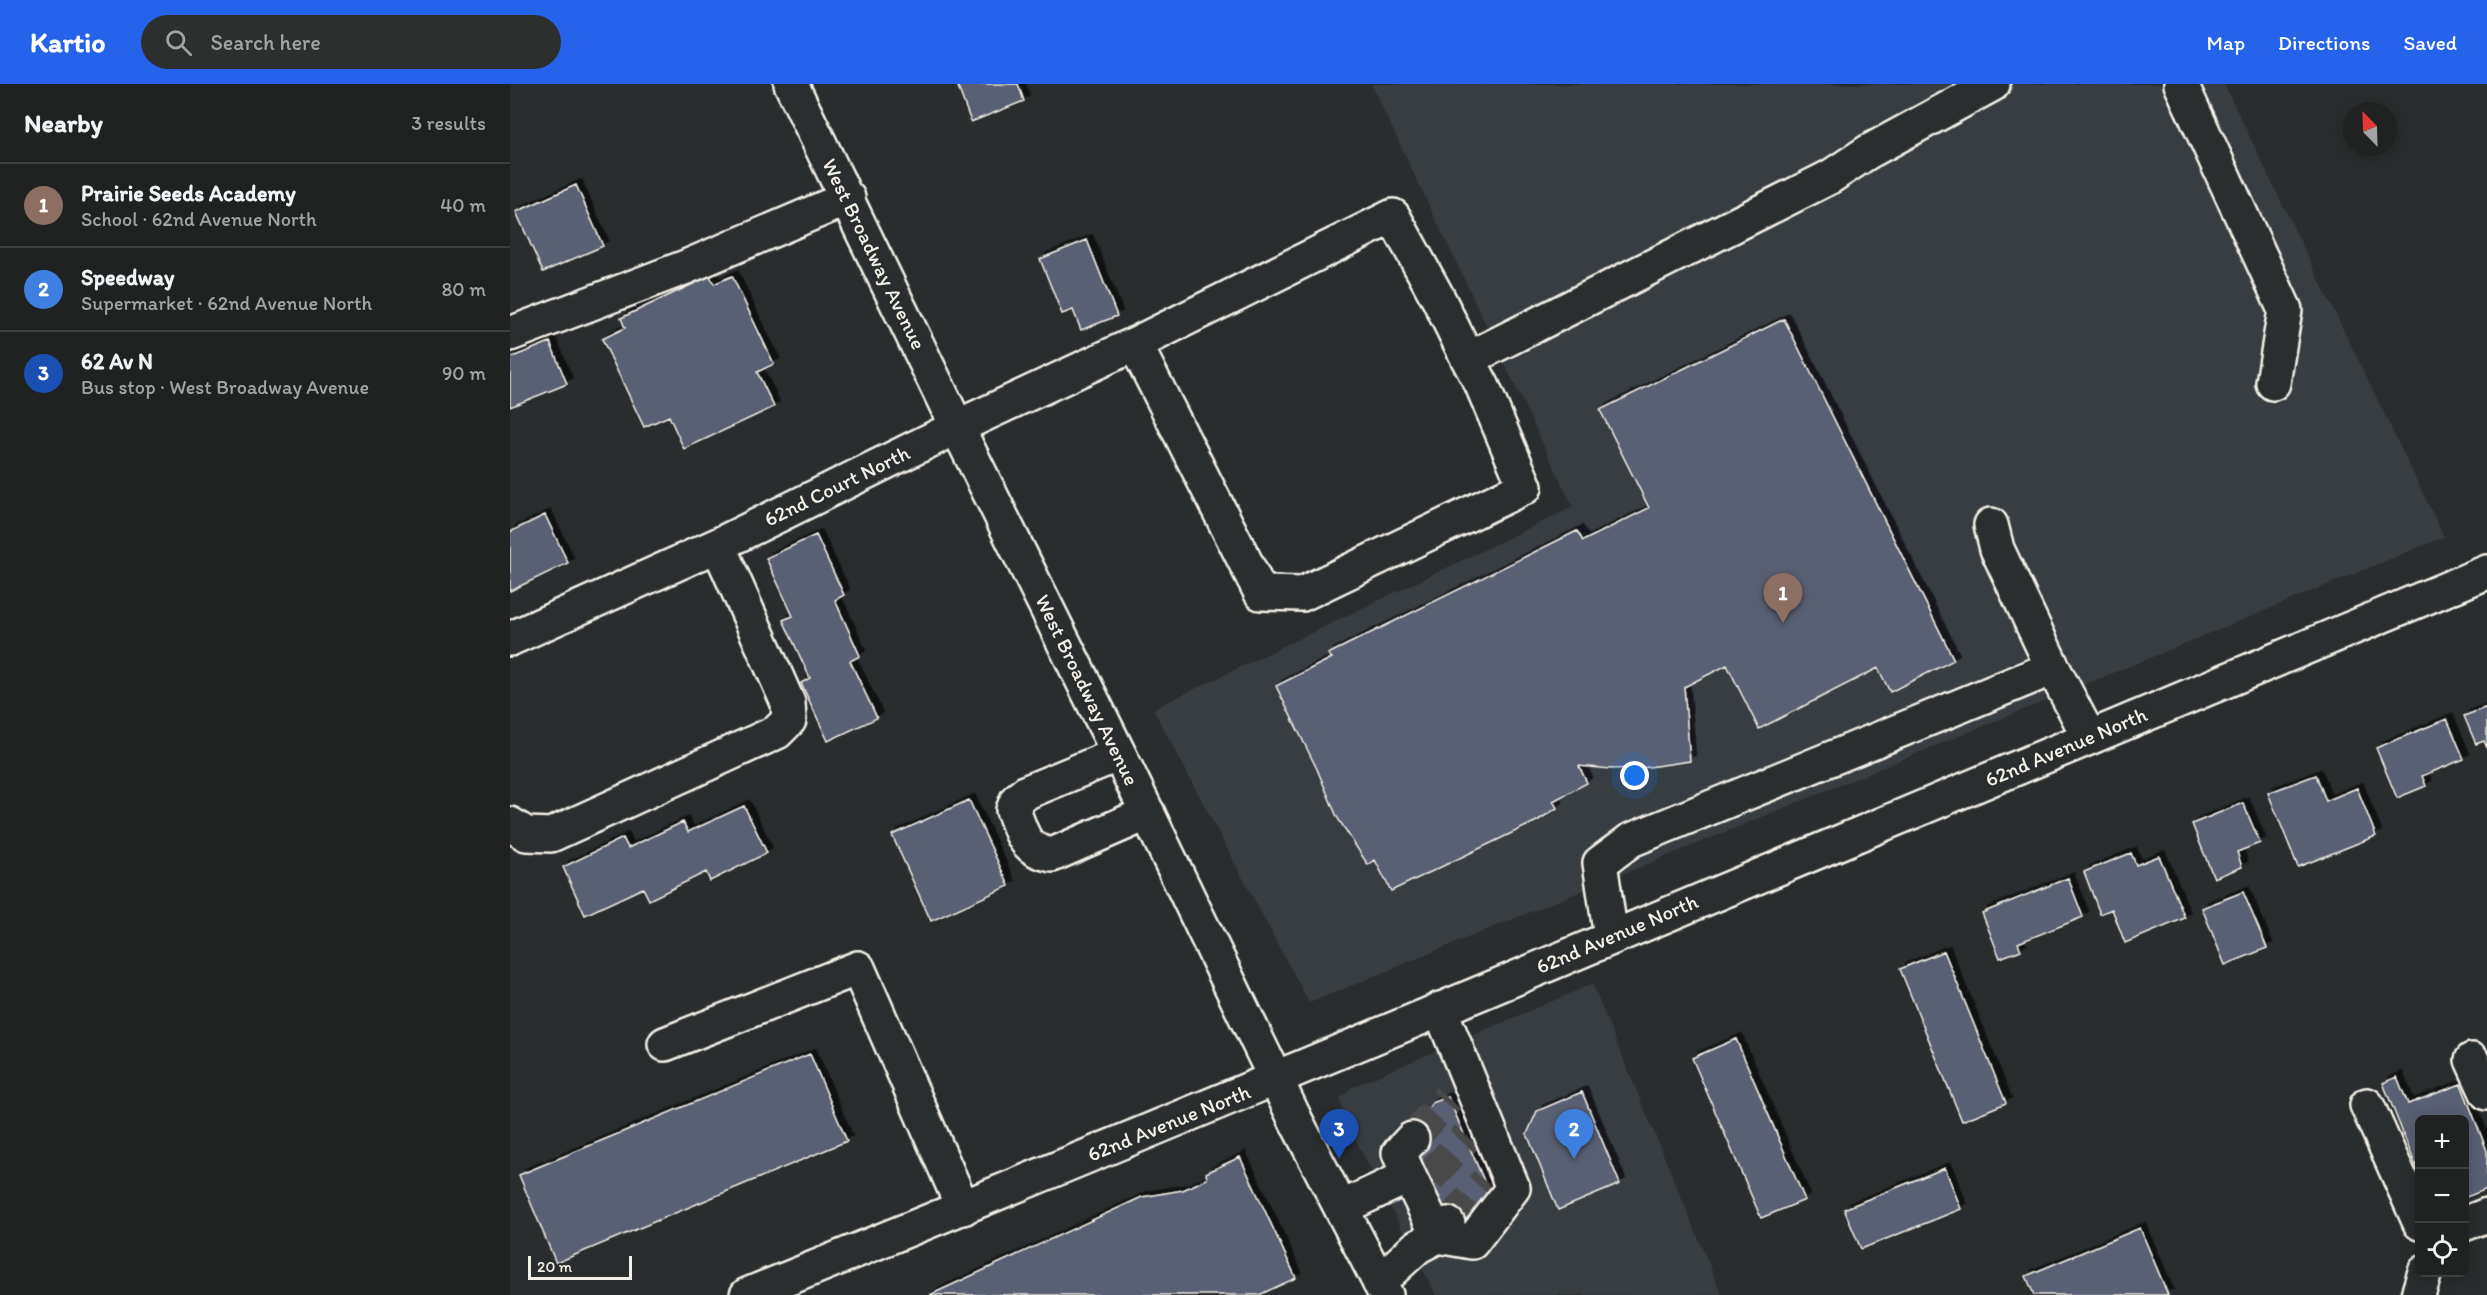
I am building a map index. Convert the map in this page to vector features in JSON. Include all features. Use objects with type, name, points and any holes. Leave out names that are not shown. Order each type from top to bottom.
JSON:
[{"type":"street","name":"West Broadway Avenue","points":[[792,84],[957,427],[1382,1291]]},
{"type":"street","points":[[1135,344],[1261,593],[1302,594],[1525,487],[1482,385],[1468,359],[1830,177],[1868,152],[1993,84]]},
{"type":"street","points":[[2181,84],[2285,310],[2272,383]]},
{"type":"street","points":[[510,334],[686,267],[848,198]]},
{"type":"street","name":"62nd Court North","points":[[510,639],[718,545],[957,427],[1135,344],[1393,216],[1468,359]]},
{"type":"street","points":[[1991,525],[1997,549],[2053,668],[2089,737]]},
{"type":"street","points":[[510,824],[526,834],[551,835],[777,732],[789,720],[789,703],[718,545]]},
{"type":"street","name":"62nd Avenue North","points":[[747,1295],[1440,1010],[2487,572]]},
{"type":"street","points":[[1611,937],[1600,863],[1631,840],[2053,668]]},
{"type":"street","points":[[1119,754],[1027,792],[1017,800],[1013,810],[1027,845],[1039,852],[1052,855],[1148,813]]},
{"type":"street","points":[[665,1044],[858,968],[963,1208]]},
{"type":"street","points":[[1412,1139],[1399,1153],[1418,1182],[1443,1230],[1472,1242],[1513,1188],[1495,1173],[1458,1087],[1440,1010]]},
{"type":"street","points":[[2472,1059],[2487,1094]]},
{"type":"street","points":[[2367,1105],[2415,1212]]},
{"type":"street","points":[[1341,1208],[1418,1182]]},
{"type":"street","points":[[2467,1223],[2487,1215]]},
{"type":"street","points":[[1382,1291],[1417,1247],[1443,1230]]},
{"type":"street","points":[[2418,1295],[2423,1277]]},
{"type":"shaded area","points":[[1371,84],[2224,84],[2444,537],[1309,1003],[1153,709],[1573,507]]},
{"type":"shaded area","points":[[1592,984],[1722,1295],[1436,1295],[1343,1116],[1340,1099],[1352,1087]]},
{"type":"building","points":[[957,84],[1018,84],[1024,101],[971,122]]},
{"type":"building","points":[[576,185],[603,246],[543,272],[516,212]]},
{"type":"building","points":[[1087,240],[1117,316],[1081,330],[1073,310],[1062,314],[1040,259]]},
{"type":"building","points":[[710,276],[714,284],[732,276],[774,364],[757,372],[774,407],[684,449],[669,416],[644,427],[602,339],[625,328],[621,318]]},
{"type":"building","points":[[1784,319],[1954,660],[1890,692],[1878,668],[1759,729],[1727,665],[1684,687],[1690,761],[1642,768],[1611,769],[1579,766],[1587,783],[1553,801],[1557,808],[1537,821],[1391,891],[1375,860],[1368,865],[1337,817],[1317,769],[1276,686],[1332,658],[1328,654],[1577,531],[1583,541],[1649,508],[1600,410]]},
{"type":"building","points":[[550,342],[567,384],[510,407],[510,358]]},
{"type":"building","points":[[545,515],[568,563],[510,591],[510,532]]},
{"type":"building","points":[[816,535],[844,595],[835,600],[860,656],[850,661],[877,718],[828,741],[801,683],[810,678],[783,620],[793,616],[766,558]]},
{"type":"building","points":[[2487,707],[2487,748],[2484,741],[2476,744],[2464,716]]},
{"type":"building","points":[[2447,719],[2464,759],[2422,776],[2426,786],[2397,798],[2376,748]]},
{"type":"building","points":[[2316,775],[2326,801],[2357,788],[2376,836],[2298,867],[2268,793]]},
{"type":"building","points":[[969,800],[1009,886],[931,921],[892,835]]},
{"type":"building","points":[[2243,803],[2260,843],[2237,852],[2242,867],[2214,878],[2192,824]]},
{"type":"building","points":[[744,806],[767,853],[710,881],[706,872],[649,900],[643,888],[585,915],[563,867],[623,838],[628,848],[683,822],[688,832]]},
{"type":"building","points":[[2131,853],[2136,865],[2159,856],[2185,918],[2125,943],[2112,909],[2100,914],[2084,872]]},
{"type":"building","points":[[2068,878],[2083,917],[2018,943],[2021,950],[2000,958],[1982,913]]},
{"type":"building","points":[[2243,892],[2267,948],[2225,965],[2202,908]]},
{"type":"building","points":[[1944,951],[2006,1103],[1962,1121],[1900,969]]},
{"type":"building","points":[[1736,1039],[1805,1200],[1761,1218],[1692,1058]]},
{"type":"building","points":[[810,1054],[847,1141],[556,1263],[519,1175]]},
{"type":"building","points":[[2397,1077],[2408,1104],[2461,1084],[2487,1151],[2487,1189],[2469,1196],[2469,1115],[2415,1115],[2415,1163],[2383,1083]]},
{"type":"building","points":[[1582,1092],[1620,1184],[1558,1210],[1527,1134],[1537,1111]]},
{"type":"building","points":[[1448,1097],[1490,1195],[1468,1224],[1452,1231],[1410,1133],[1432,1103]]},
{"type":"building","points":[[1240,1157],[1296,1278],[1259,1295],[930,1295],[1142,1197],[1183,1190],[1207,1179],[1206,1173]]},
{"type":"building","points":[[1945,1168],[1961,1209],[1861,1249],[1844,1209]]},
{"type":"building","points":[[2140,1228],[2168,1295],[2034,1295],[2026,1276]]},
{"type":"tunnel","points":[[1412,1139],[1448,1098]]},
{"type":"tunnel","points":[[1429,1178],[1467,1136]]},
{"type":"tunnel","points":[[1448,1224],[1486,1182]]},
{"type":"place","name":"Prairie Seeds Academy","points":[[1783,623]]},
{"type":"place","name":"62 Av N","points":[[1339,1159]]},
{"type":"place","name":"Speedway","points":[[1574,1159]]}]
